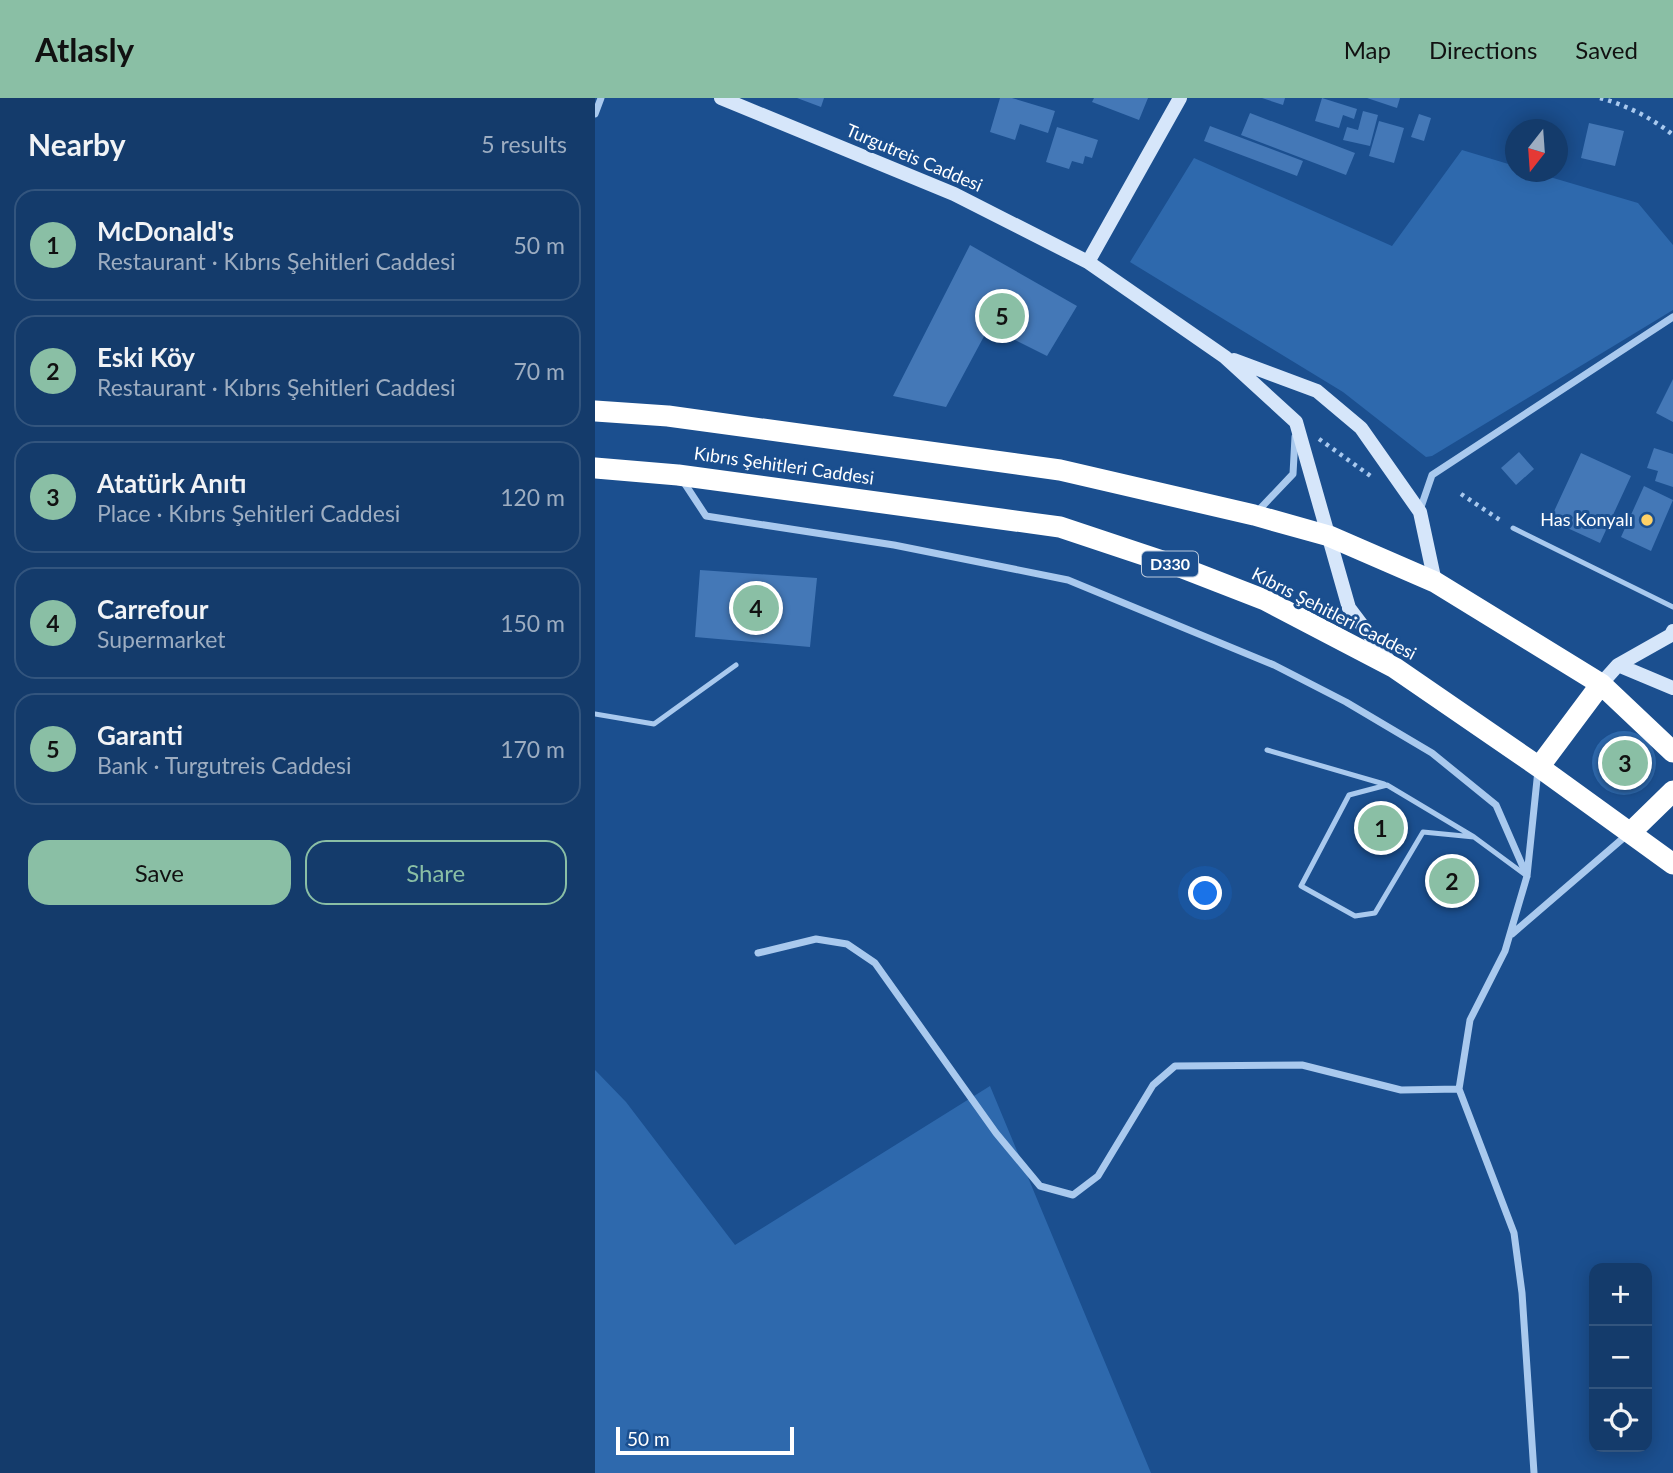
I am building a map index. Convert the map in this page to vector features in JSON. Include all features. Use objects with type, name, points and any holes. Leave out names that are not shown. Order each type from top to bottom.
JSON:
[{"type":"highway","name":"Kıbrıs Şehitleri Caddesi","points":[[595,411],[668,416],[1060,470],[1254,515],[1329,536],[1435,582],[1601,684],[1673,752]]},
{"type":"highway","name":"Kıbrıs Şehitleri Caddesi","points":[[595,468],[678,475],[1060,527],[1180,567],[1265,600],[1395,668],[1673,864]]},
{"type":"highway","points":[[1539,767],[1601,684]]},
{"type":"highway","points":[[1630,833],[1673,791]]},
{"type":"main road","name":"Turgutreis Caddesi","points":[[721,98],[954,194],[1088,262],[1225,357]]},
{"type":"main road","points":[[1088,262],[1180,98]]},
{"type":"main road","points":[[1225,357],[1296,422],[1349,608],[1395,668]]},
{"type":"main road","points":[[1225,357],[1317,391],[1361,428],[1420,512],[1435,582]]},
{"type":"main road","points":[[1601,684],[1618,666],[1671,635],[1673,631]]},
{"type":"main road","points":[[1618,666],[1673,688]]},
{"type":"street","points":[[595,114],[601,98]]},
{"type":"street","points":[[1420,512],[1432,475],[1673,317]]},
{"type":"street","points":[[1254,515],[1293,474],[1296,422]]},
{"type":"street","points":[[678,475],[706,516],[894,545],[1067,580],[1274,665],[1346,702],[1432,753],[1496,805],[1527,876]]},
{"type":"street","points":[[1534,1473],[1522,1293],[1514,1233],[1459,1090],[1470,1020],[1511,934],[1527,876],[1539,767]]},
{"type":"street","points":[[1511,934],[1630,833]]},
{"type":"street","points":[[758,953],[816,939],[847,944],[875,963],[996,1133],[1040,1186],[1073,1195],[1098,1176],[1153,1084],[1175,1066],[1302,1065],[1401,1090],[1459,1090]]},
{"type":"lane","points":[[1513,528],[1673,607]]},
{"type":"lane","points":[[595,714],[654,724],[736,665]]},
{"type":"lane","points":[[1267,750],[1387,785],[1474,837],[1527,876]]},
{"type":"lane","points":[[1387,785],[1349,795],[1301,886],[1355,916],[1375,913],[1423,832],[1474,837]]},
{"type":"path","points":[[1600,98],[1615,102],[1658,123],[1673,135]]},
{"type":"path","points":[[1296,422],[1375,479]]},
{"type":"path","points":[[1461,494],[1513,528]]},
{"type":"shaded area","points":[[1462,150],[1505,163],[1505,182],[1567,182],[1638,203],[1673,245],[1673,310],[1432,456],[1426,457],[1343,392],[1130,262],[1194,158],[1392,246]]},
{"type":"shaded area","points":[[1618,731],[1630,731],[1647,740],[1654,751],[1654,775],[1647,786],[1630,795],[1618,795],[1606,790],[1597,781],[1592,769],[1592,757],[1597,745],[1606,736]]},
{"type":"shaded area","points":[[595,1070],[626,1102],[735,1245],[990,1086],[1151,1473],[595,1473]]},
{"type":"building","points":[[797,98],[824,98],[821,107]]},
{"type":"building","points":[[1000,98],[1012,98],[1055,111],[1048,133],[1020,124],[1015,140],[990,132]]},
{"type":"building","points":[[1094,98],[1148,98],[1139,120],[1092,102]]},
{"type":"building","points":[[1262,98],[1285,98],[1283,105]]},
{"type":"building","points":[[1322,98],[1357,109],[1354,119],[1343,115],[1339,128],[1315,121]]},
{"type":"building","points":[[1367,98],[1400,98],[1397,108]]},
{"type":"building","points":[[1363,111],[1378,115],[1370,146],[1343,140],[1347,127],[1358,130]]},
{"type":"building","points":[[1250,113],[1355,153],[1346,175],[1241,135]]},
{"type":"building","points":[[1419,114],[1431,118],[1424,141],[1411,137]]},
{"type":"building","points":[[1379,121],[1404,128],[1394,163],[1369,156]]},
{"type":"building","points":[[1589,123],[1624,131],[1615,166],[1581,158]]},
{"type":"building","points":[[1210,126],[1303,161],[1297,176],[1204,141]]},
{"type":"building","points":[[1057,127],[1098,140],[1092,158],[1085,156],[1083,164],[1072,161],[1069,169],[1046,162]]},
{"type":"building","points":[[970,245],[1077,306],[1047,356],[989,327],[946,407],[893,396]]},
{"type":"building","points":[[1673,379],[1673,422],[1656,413]]},
{"type":"building","points":[[1654,448],[1673,454],[1673,487],[1655,481],[1658,471],[1647,468]]},
{"type":"building","points":[[1519,452],[1534,469],[1516,485],[1501,468]]},
{"type":"building","points":[[1581,453],[1631,476],[1600,543],[1550,520]]},
{"type":"building","name":"Has Konyalı","points":[[1644,486],[1673,500],[1651,551],[1621,537]]},
{"type":"building","points":[[700,570],[817,578],[810,647],[695,637]]},
{"type":"place","name":"Garanti","points":[[1002,316]]},
{"type":"place","name":"Has Konyalı","points":[[1647,520]]},
{"type":"place","name":"Carrefour","points":[[756,608]]},
{"type":"place","name":"Atatürk Anıtı","points":[[1625,763]]},
{"type":"place","name":"McDonald's","points":[[1381,828]]},
{"type":"place","name":"Eski Köy","points":[[1452,881]]}]
